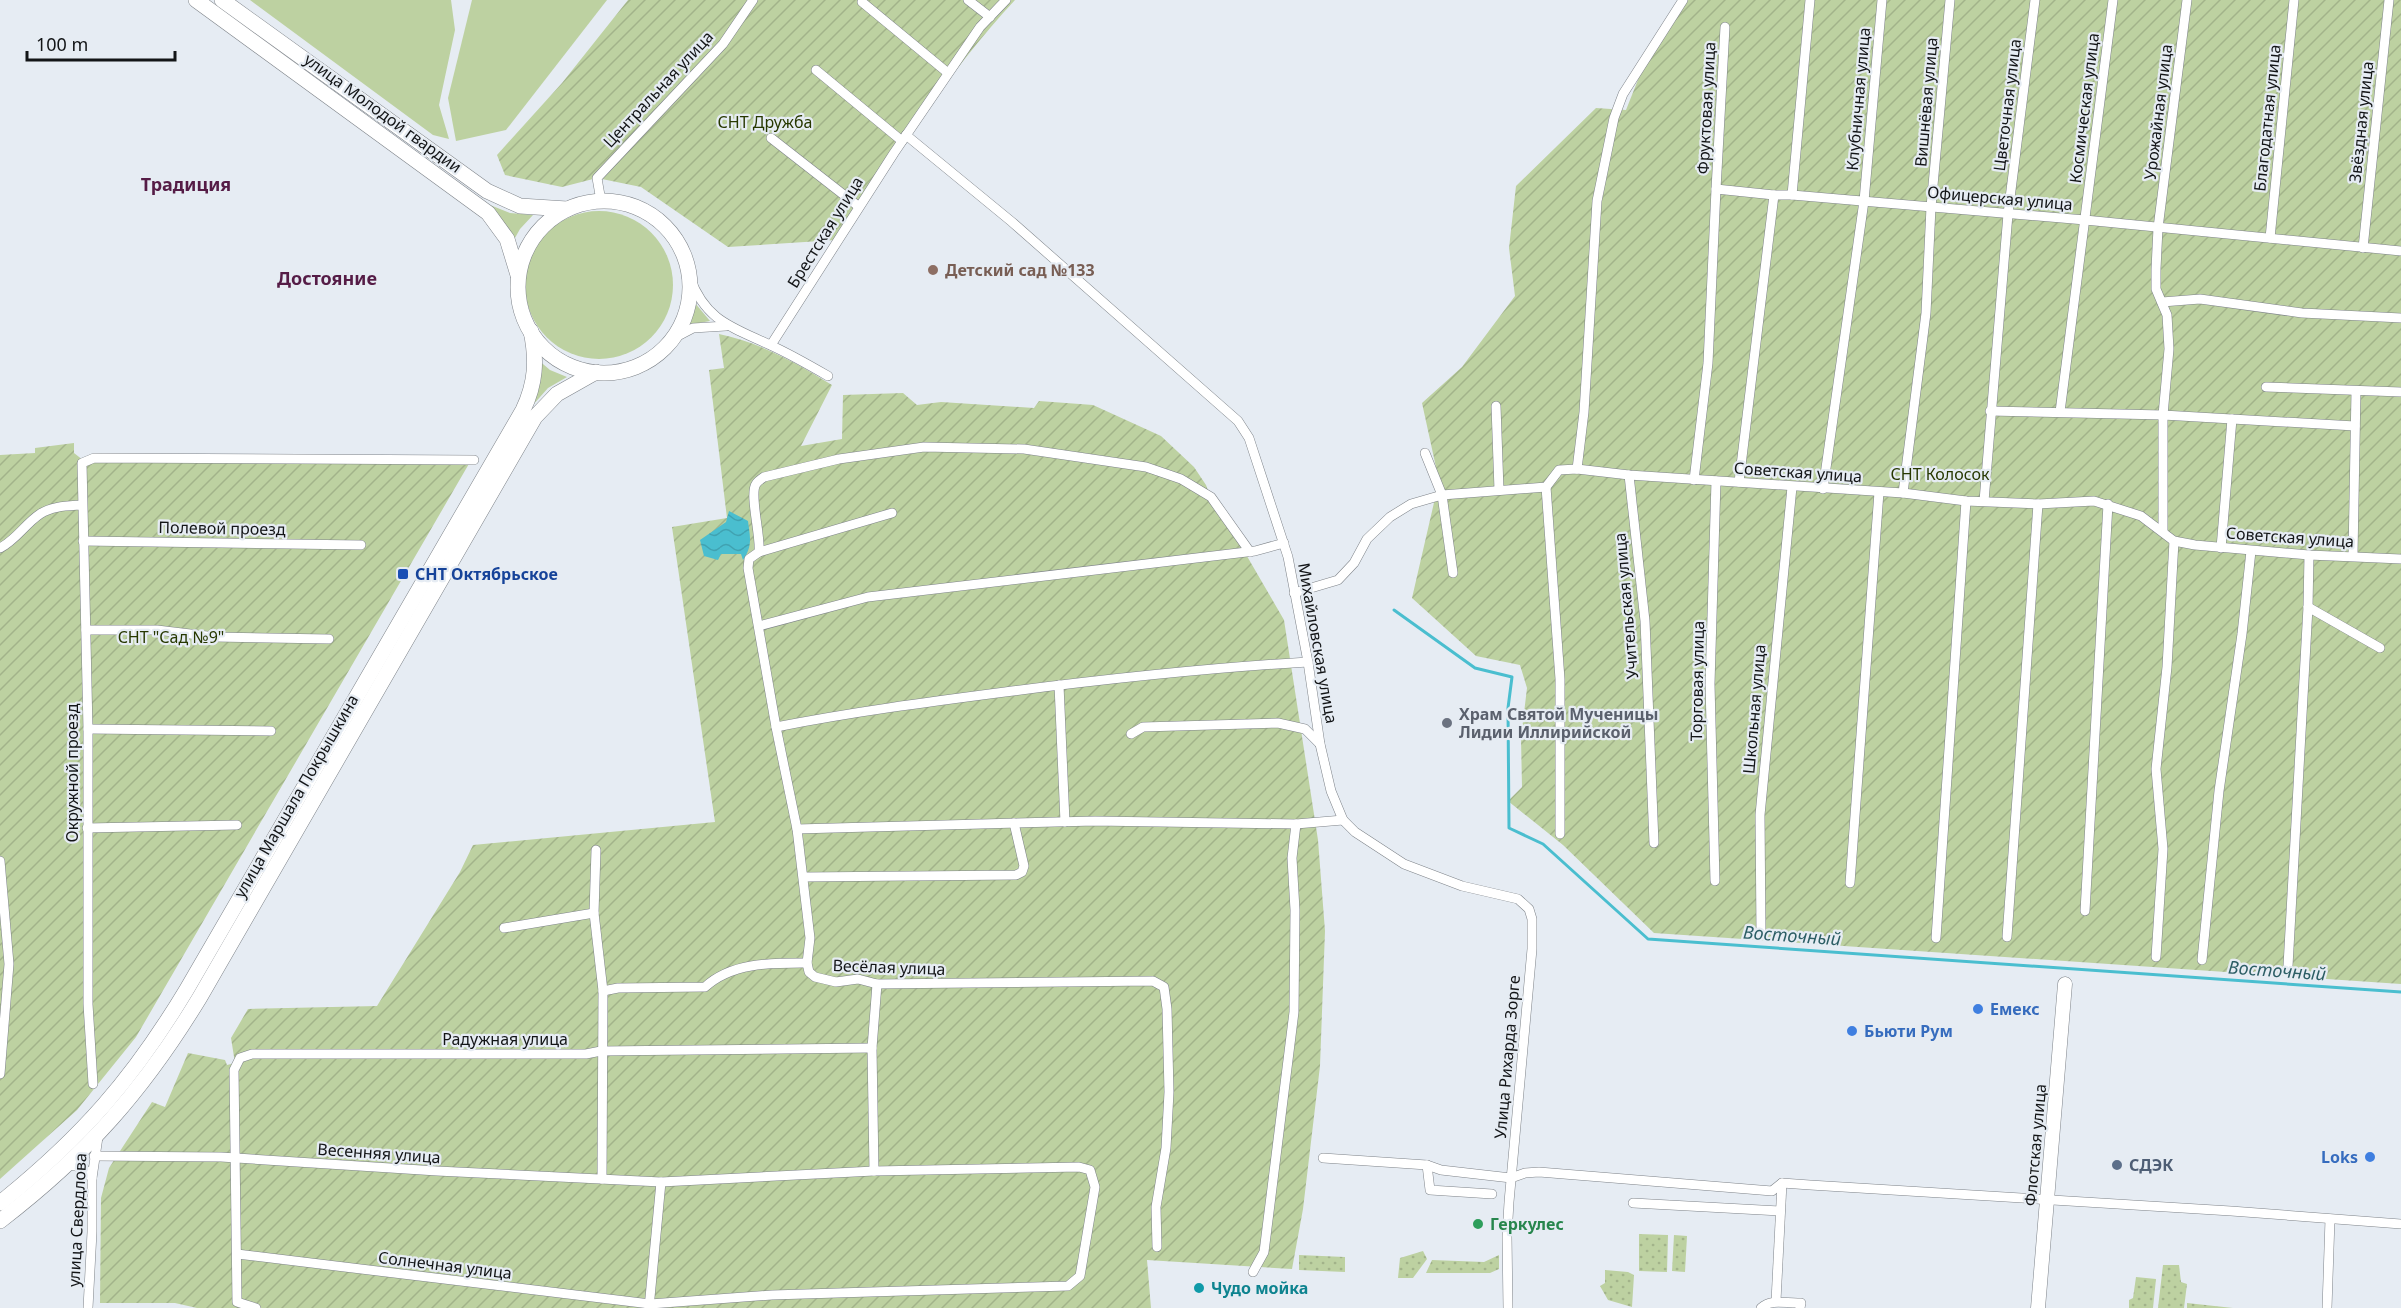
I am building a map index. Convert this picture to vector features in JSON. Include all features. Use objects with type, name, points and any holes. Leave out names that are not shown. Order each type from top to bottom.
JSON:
[{"type":"main road","name":"улица Молодой гвардии","points":[[195,0],[488,213],[507,239],[519,279]]},
{"type":"main road","name":"улица Молодой гвардии","points":[[222,0],[487,191],[520,206],[552,210],[570,208]]},
{"type":"main road","points":[[601,201],[633,206],[661,222],[680,248],[690,278],[687,310],[672,339],[657,354],[638,365],[618,371],[596,372],[580,369],[544,348],[531,331],[519,300],[519,279],[523,258],[533,239],[547,223],[570,208],[601,201]]},
{"type":"main road","name":"улица Маршала Покрышкина","points":[[0,1203],[63,1150],[101,1111],[145,1056],[188,989],[523,410],[533,388],[535,372],[531,331]]},
{"type":"main road","name":"улица Маршала Покрышкина","points":[[0,1221],[67,1166],[99,1134],[147,1078],[189,1016],[535,417],[562,389],[596,372]]},
{"type":"street","name":"Центральная улица","points":[[601,201],[597,178],[723,44],[753,0]]},
{"type":"street","points":[[968,0],[990,17]]},
{"type":"street","name":"Брестская улица","points":[[771,345],[858,206],[948,73],[980,27],[1006,0]]},
{"type":"street","points":[[1560,834],[1560,679],[1546,487],[1559,470],[1576,469],[1584,412],[1597,201],[1614,118],[1623,94],[1683,0]]},
{"type":"street","points":[[1792,195],[1810,0]]},
{"type":"street","name":"Клубничная улица","points":[[1823,489],[1864,201],[1882,0]]},
{"type":"street","name":"Вишнёвая улица","points":[[1903,493],[1926,313],[1931,207],[1950,0]]},
{"type":"street","name":"Цветочная улица","points":[[1984,501],[2008,214],[2035,0]]},
{"type":"street","name":"Космическая улица","points":[[2060,412],[2113,0]]},
{"type":"street","name":"Урожайная улица","points":[[2163,531],[2163,415],[2169,349],[2167,315],[2156,289],[2158,228],[2187,0]]},
{"type":"street","name":"Благодатная улица","points":[[2270,238],[2294,0]]},
{"type":"street","name":"Звёздная улица","points":[[2363,248],[2389,0]]},
{"type":"street","points":[[862,2],[948,73]]},
{"type":"street","name":"Фруктовая улица","points":[[1694,480],[1708,363],[1725,27]]},
{"type":"street","name":"Михайловская улица","points":[[816,70],[1012,222],[1238,422],[1249,438],[1284,543],[1308,662],[1320,744],[1331,791],[1343,820]]},
{"type":"street","points":[[771,138],[858,206]]},
{"type":"street","name":"Офицерская улица","points":[[1716,189],[2085,220],[2401,251]]},
{"type":"street","points":[[1739,482],[1774,195]]},
{"type":"street","points":[[690,278],[701,302],[726,326],[771,345],[828,376]]},
{"type":"street","points":[[2162,302],[2200,299],[2302,313],[2401,318]]},
{"type":"street","points":[[672,339],[693,328],[726,326]]},
{"type":"street","points":[[2266,387],[2401,392]]},
{"type":"street","points":[[2353,555],[2356,391]]},
{"type":"street","points":[[1496,406],[1499,490]]},
{"type":"street","points":[[1990,411],[2163,415],[2355,426]]},
{"type":"street","points":[[2222,548],[2232,419]]},
{"type":"street","points":[[759,552],[760,539],[754,495],[755,484],[764,477],[839,459],[924,447],[1024,449],[1146,467],[1181,479],[1211,497],[1250,552]]},
{"type":"street","points":[[1425,453],[1442,495],[1453,573]]},
{"type":"street","name":"Окружной проезд","points":[[93,1084],[88,1004],[88,729],[81,505],[82,463],[94,458],[474,460]]},
{"type":"street","name":"Советская улица","points":[[1576,469],[1694,480],[1903,493],[1966,501],[2038,504],[2094,501],[2140,516],[2174,541],[2251,551],[2401,559]]},
{"type":"street","name":"Учительская улица","points":[[1629,475],[1645,621],[1654,843]]},
{"type":"street","name":"Торговая улица","points":[[1715,881],[1710,684],[1716,481]]},
{"type":"street","points":[[1294,592],[1338,580],[1354,563],[1367,538],[1390,517],[1411,504],[1442,495],[1546,487]]},
{"type":"street","name":"Школьная улица","points":[[1761,933],[1760,815],[1792,487]]},
{"type":"street","points":[[1850,883],[1879,492]]},
{"type":"street","points":[[1936,938],[1966,501]]},
{"type":"street","points":[[2007,937],[2038,504]]},
{"type":"street","points":[[2085,911],[2108,504]]},
{"type":"street","points":[[0,548],[8,544],[40,514],[58,507],[81,505]]},
{"type":"street","points":[[603,991],[618,988],[705,987],[717,976],[762,963],[807,963],[810,938],[797,828],[776,727],[748,568],[749,559],[759,552],[892,513]]},
{"type":"street","name":"Полевой проезд","points":[[83,541],[361,545]]},
{"type":"street","points":[[2156,957],[2163,849],[2156,769],[2167,667],[2174,541]]},
{"type":"street","points":[[759,626],[868,597],[1250,552],[1284,543]]},
{"type":"street","points":[[2202,960],[2219,791],[2242,634],[2251,551]]},
{"type":"street","points":[[2288,966],[2309,555]]},
{"type":"street","points":[[2308,607],[2380,648]]},
{"type":"street","points":[[86,630],[157,630],[215,637],[329,639]]},
{"type":"street","points":[[776,727],[851,712],[1059,685],[1207,668],[1308,662]]},
{"type":"street","points":[[1059,685],[1065,822]]},
{"type":"street","points":[[1131,734],[1143,727],[1278,723],[1305,729],[1320,744]]},
{"type":"street","points":[[88,729],[271,731]]},
{"type":"street","points":[[797,828],[1065,822],[1296,824],[1343,820]]},
{"type":"street","name":"Улица Рихарда Зорге","points":[[1343,820],[1355,832],[1404,864],[1461,886],[1518,899],[1528,909],[1532,919],[1532,939],[1511,1178]]},
{"type":"street","points":[[804,877],[1016,875],[1022,872],[1024,866],[1014,823]]},
{"type":"street","points":[[1253,1272],[1264,1252],[1294,1012],[1295,910],[1292,858],[1296,824]]},
{"type":"street","points":[[87,828],[237,825]]},
{"type":"street","points":[[596,850],[594,913],[603,991],[602,1179]]},
{"type":"street","points":[[0,861],[9,964],[0,1074]]},
{"type":"street","points":[[504,928],[594,913]]},
{"type":"street","name":"Весёлая улица","points":[[807,963],[809,972],[815,977],[836,982],[858,979],[877,984],[1153,981],[1164,987],[1167,1009],[1169,1092],[1166,1148],[1156,1207],[1156,1247]]},
{"type":"street","points":[[874,1171],[872,1048],[877,984]]},
{"type":"street","name":"Флотская улица","points":[[2038,1308],[2065,984]]},
{"type":"street","name":"Радужная улица","points":[[256,1308],[237,1302],[237,1158],[234,1070],[240,1058],[252,1054],[586,1054],[601,1051],[872,1048]]},
{"type":"street","name":"улица Свердлова","points":[[87,1308],[92,1232],[92,1178],[99,1134]]},
{"type":"street","name":"Весенняя улица","points":[[94,1155],[237,1158],[662,1182],[874,1171]]},
{"type":"street","points":[[1323,1158],[1427,1165],[1441,1170],[1511,1178],[1525,1173],[1539,1172],[1772,1191],[1782,1183],[2401,1224]]},
{"type":"street","points":[[1427,1165],[1430,1190],[1492,1194]]},
{"type":"street","points":[[67,1166],[83,1167],[92,1178]]},
{"type":"street","name":"Солнечная улица","points":[[237,1254],[649,1306],[772,1295],[1068,1286],[1080,1276],[1095,1186],[1090,1170],[1079,1167],[874,1171]]},
{"type":"street","points":[[1508,1308],[1507,1236],[1511,1178]]},
{"type":"street","points":[[649,1306],[662,1182]]},
{"type":"street","points":[[1776,1301],[1782,1183]]},
{"type":"street","points":[[1633,1203],[1780,1210]]},
{"type":"street","points":[[2327,1308],[2330,1219]]},
{"type":"street","points":[[1761,1308],[1766,1303],[1776,1301],[1801,1303],[1800,1308]]},
{"type":"green space","points":[[250,0],[451,0],[455,30],[439,105],[449,139],[433,135]]},
{"type":"green space","points":[[472,0],[607,0],[506,130],[456,141],[448,98]]},
{"type":"green space","name":"СНТ Дружба","points":[[628,0],[1015,0],[966,57],[836,240],[728,247],[641,187],[597,178],[562,187],[505,175],[497,155],[562,83]]},
{"type":"green space","name":"СНТ Колосок","points":[[1680,0],[2401,0],[2401,984],[1654,933],[1563,845],[1508,801],[1522,787],[1521,738],[1527,688],[1520,665],[1476,656],[1412,598],[1439,481],[1422,403],[1462,367],[1515,296],[1509,248],[1516,186],[1596,108],[1626,110],[1653,42]]},
{"type":"green space","points":[[490,205],[510,213],[533,215],[520,229],[511,245],[488,208]]},
{"type":"green space","points":[[599,211],[627,216],[640,223],[651,233],[661,244],[668,257],[673,285],[668,313],[661,326],[651,337],[640,347],[627,354],[599,359],[571,354],[558,347],[547,337],[537,326],[530,313],[525,285],[530,257],[537,244],[547,233],[558,223],[571,216]]},
{"type":"green space","points":[[695,303],[710,321],[688,325]]},
{"type":"green space","points":[[719,334],[749,342],[777,354],[832,385],[801,446],[842,439],[843,395],[903,393],[917,405],[941,402],[1034,408],[1039,401],[1093,405],[1161,436],[1194,467],[1206,485],[1215,509],[1244,551],[1284,620],[1318,840],[1325,931],[1320,1066],[1303,1209],[1292,1269],[1147,1260],[1151,1308],[197,1308],[175,1303],[100,1303],[101,1198],[109,1168],[152,1102],[165,1107],[188,1053],[225,1060],[227,1065],[235,1063],[231,1038],[248,1009],[377,1006],[460,872],[473,845],[715,822],[672,527],[727,518],[709,370],[724,368]]},
{"type":"green space","points":[[537,359],[550,370],[567,377],[548,388],[532,406]]},
{"type":"green space","name":"СНТ \"Сад №9\"","points":[[74,443],[74,453],[88,464],[89,462],[470,462],[136,1037],[77,1110],[0,1179],[0,455],[35,453],[35,448]]},
{"type":"green space","points":[[1639,1234],[1668,1235],[1667,1272],[1639,1271]]},
{"type":"green space","points":[[1674,1235],[1687,1236],[1685,1272],[1672,1271]]},
{"type":"green space","points":[[1423,1251],[1427,1259],[1413,1278],[1398,1278],[1400,1258]]},
{"type":"green space","points":[[1299,1255],[1345,1257],[1345,1272],[1299,1270]]},
{"type":"green space","points":[[1499,1255],[1499,1269],[1490,1273],[1426,1273],[1432,1260],[1484,1262]]},
{"type":"green space","points":[[2163,1265],[2179,1265],[2181,1282],[2187,1284],[2184,1308],[2158,1308]]},
{"type":"green space","points":[[1605,1270],[1628,1272],[1634,1275],[1632,1307],[1608,1300],[1600,1286],[1605,1283]]},
{"type":"green space","points":[[2136,1277],[2156,1279],[2153,1308],[2129,1308]]},
{"type":"green space","points":[[2187,1303],[2233,1308],[2187,1308]]},
{"type":"water","points":[[729,511],[748,521],[750,541],[746,555],[743,560],[741,554],[721,554],[718,560],[704,556],[700,540],[726,522]]},
{"type":"waterway","name":"Восточный","points":[[1394,610],[1475,668],[1512,677],[1508,708],[1509,828],[1543,844],[1648,939],[2401,992]]},
{"type":"place","name":"Детский сад №133","points":[[933,270]]},
{"type":"place","name":"СНТ Октябрьское","points":[[403,574]]},
{"type":"place","name":"Храм Святой Мученицы Лидии Иллирийской","points":[[1447,723]]},
{"type":"place","name":"Емекс","points":[[1978,1009]]},
{"type":"place","name":"Бьюти Рум","points":[[1852,1031]]},
{"type":"place","name":"Loks","points":[[2370,1157]]},
{"type":"place","name":"СДЭК","points":[[2117,1165]]},
{"type":"place","name":"Геркулес","points":[[1478,1224]]},
{"type":"place","name":"Чудо мойка","points":[[1199,1288]]},
{"type":"district","name":"Традиция","points":[[186,184]]},
{"type":"district","name":"Достояние","points":[[327,278]]}]
